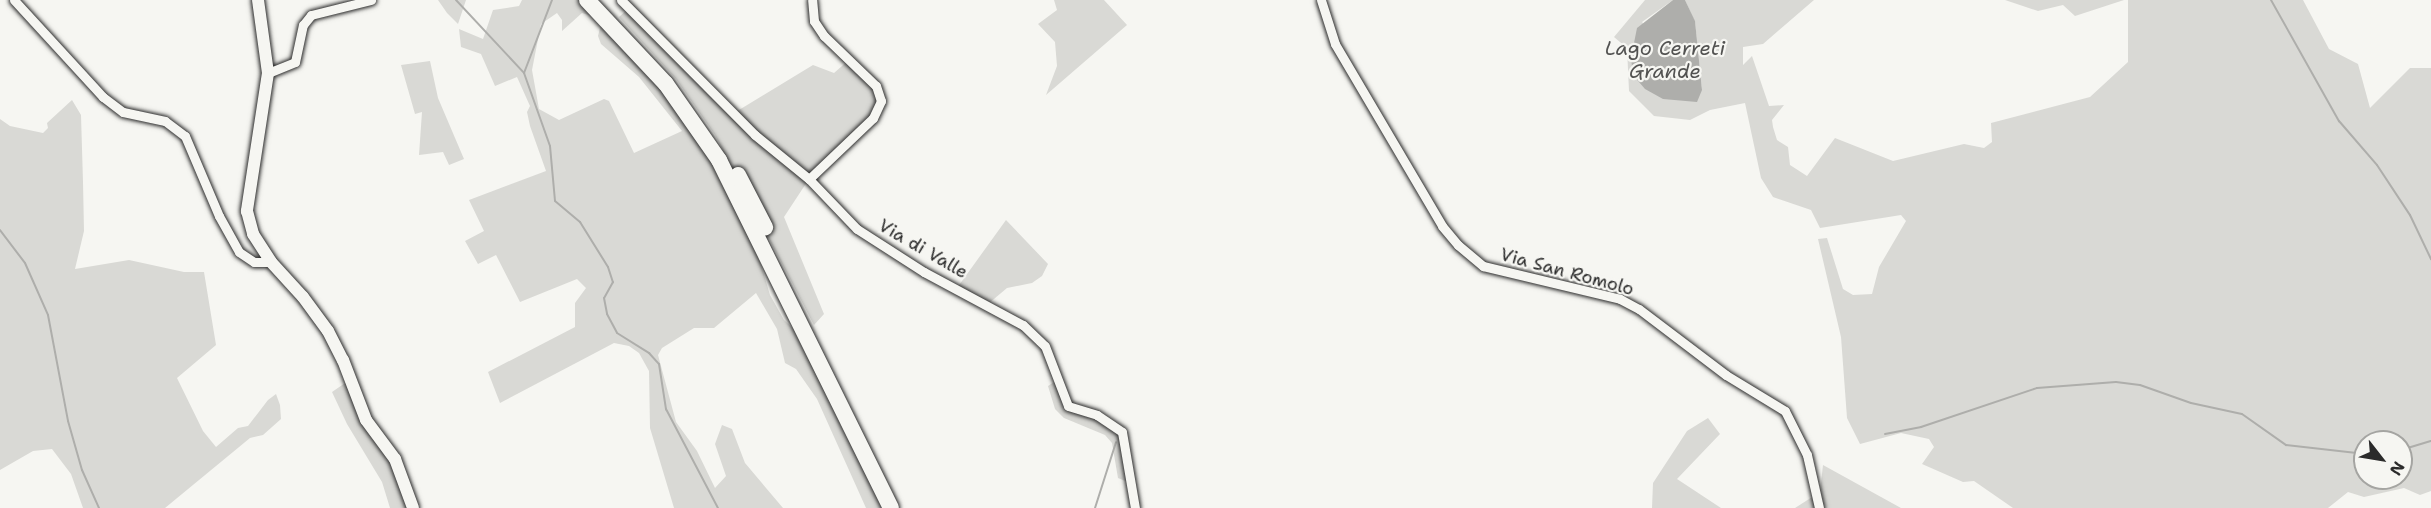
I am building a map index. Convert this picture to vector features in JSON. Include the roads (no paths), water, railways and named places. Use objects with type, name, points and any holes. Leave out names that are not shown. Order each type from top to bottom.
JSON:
[{"type":"highway","points":[[587,0],[666,84],[719,160],[891,508]]},
{"type":"highway","points":[[602,0],[676,79],[715,135],[750,196],[903,508]]},
{"type":"street","points":[[14,0],[103,97],[123,112],[165,121],[185,136],[219,216],[240,252],[254,262],[271,262]]},
{"type":"street","points":[[258,0],[268,73],[247,211],[253,234],[271,262],[303,297],[328,331],[343,360],[366,420],[395,459],[413,508]]},
{"type":"street","points":[[268,73],[295,62],[303,24],[311,15],[371,0]]},
{"type":"street","name":"Via di Valle","points":[[621,0],[756,135],[809,179],[857,229],[881,247],[1023,325],[1046,346],[1068,406],[1097,415],[1122,432],[1135,508]]},
{"type":"street","points":[[809,179],[873,118],[881,101],[876,86],[824,36],[814,21],[812,0]]},
{"type":"street","name":"Via San Romolo","points":[[1321,0],[1335,44],[1442,226],[1458,245],[1483,266],[1620,299],[1638,309],[1726,375],[1785,411],[1807,455],[1819,508]]},
{"type":"water","name":"Lago Cerreti Grande","points":[[1673,0],[1685,0],[1695,21],[1702,90],[1697,102],[1663,99],[1645,89],[1633,75],[1631,58],[1637,28]]},
{"type":"waterway","points":[[456,0],[524,73],[550,146],[555,201],[580,222],[608,267],[613,282],[604,298],[607,314],[617,333],[649,353],[659,364],[666,409],[718,508]]},
{"type":"waterway","points":[[524,73],[552,0]]},
{"type":"waterway","points":[[2271,0],[2339,121],[2377,165],[2410,215],[2431,259]]},
{"type":"waterway","points":[[0,230],[25,263],[48,315],[68,421],[82,470],[99,508]]},
{"type":"waterway","points":[[1885,434],[1921,427],[2037,388],[2116,382],[2140,385],[2191,403],[2242,414],[2286,445],[2353,453]]},
{"type":"waterway","points":[[2413,446],[2431,441]]},
{"type":"waterway","points":[[1095,508],[1116,442]]}]
